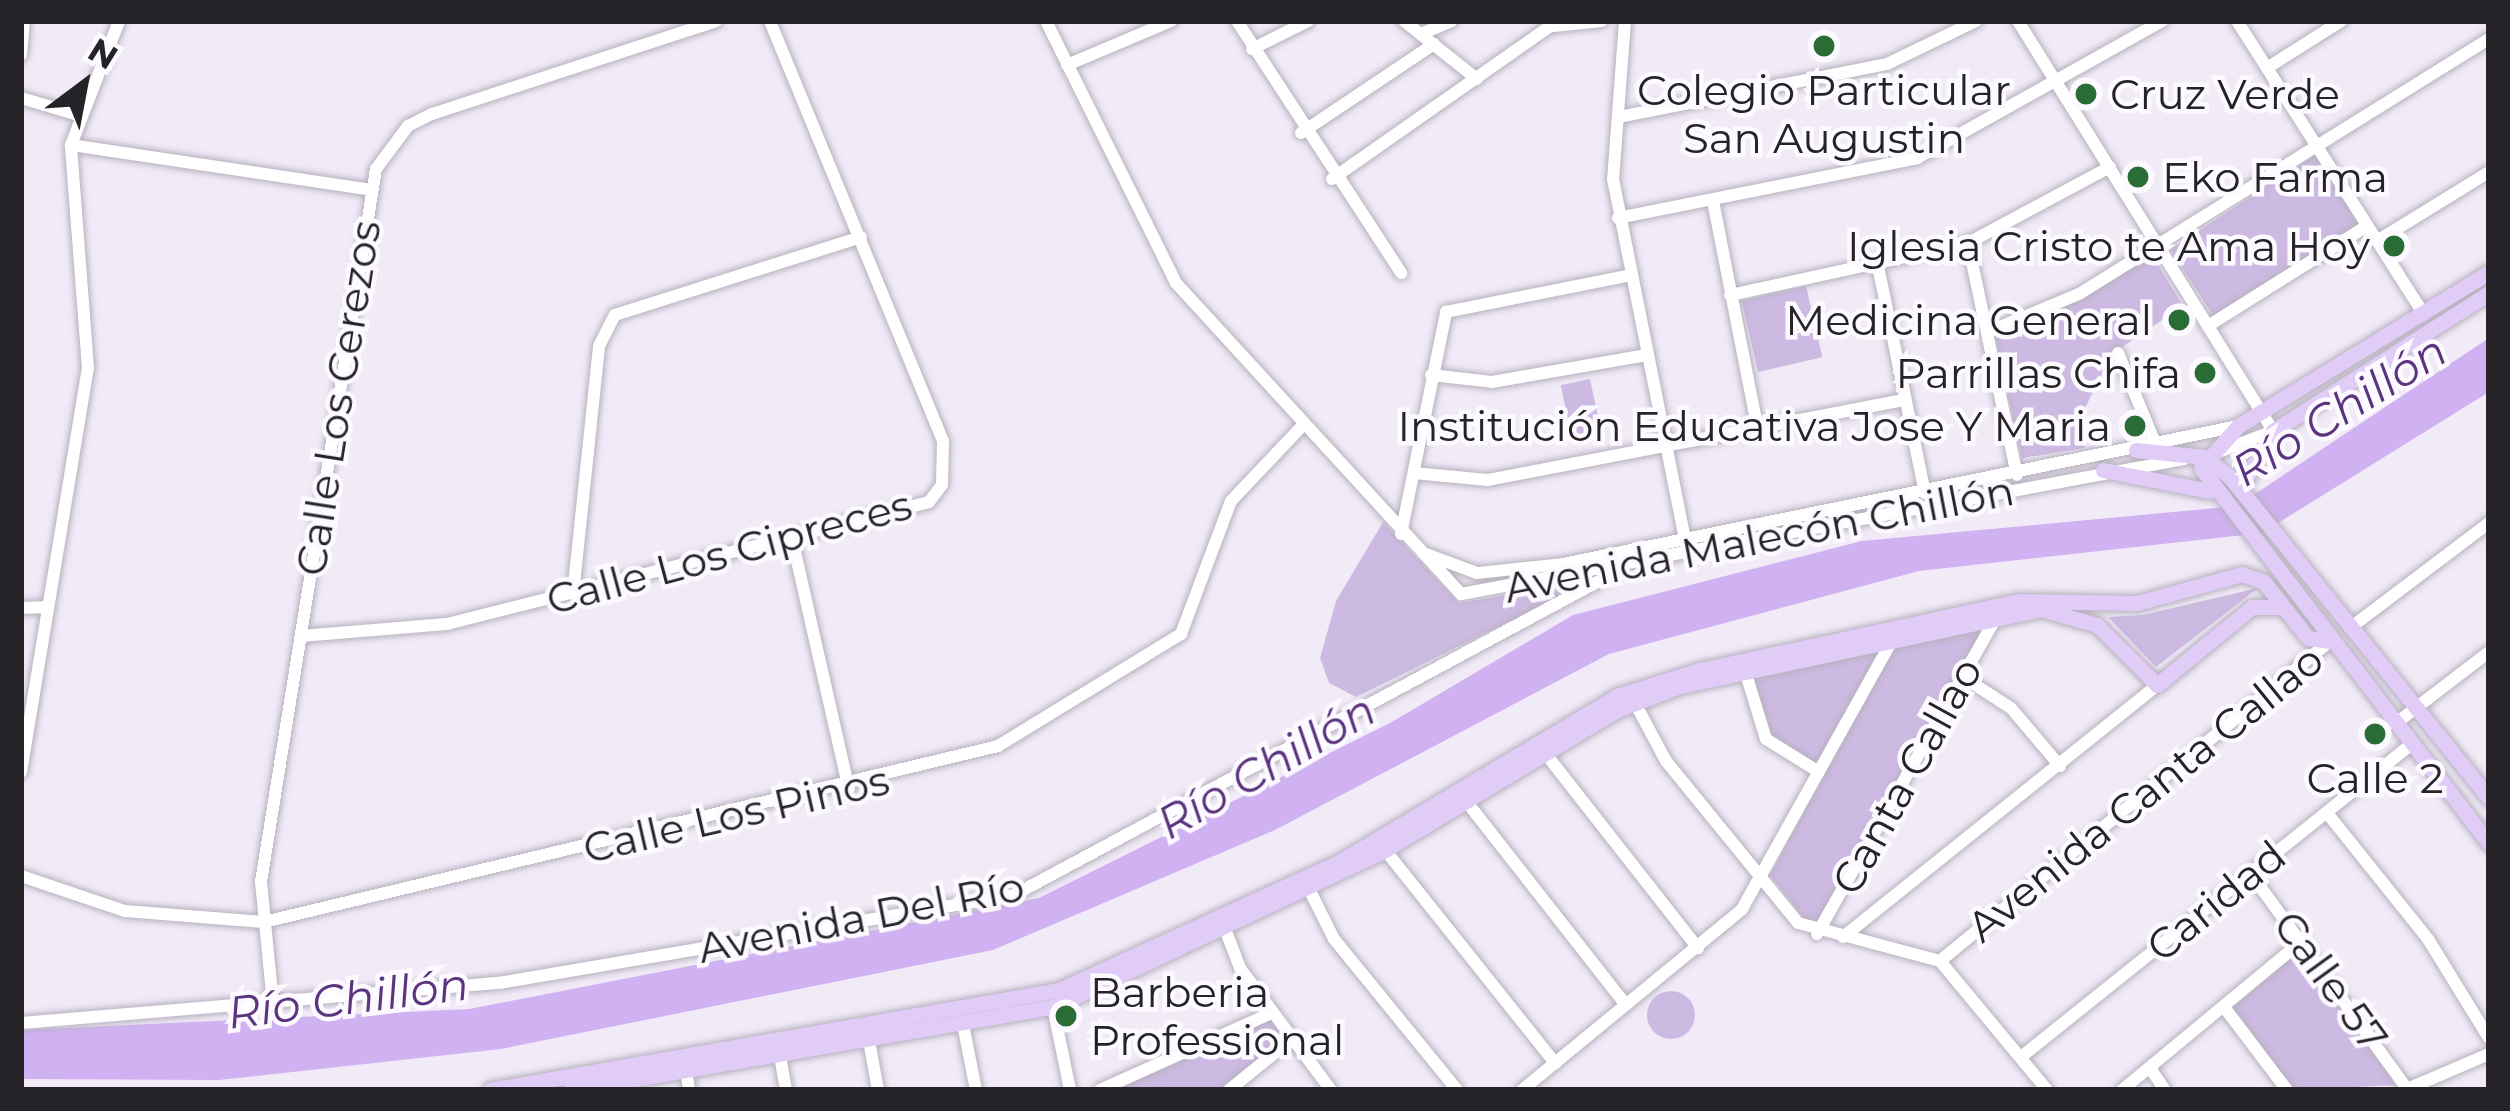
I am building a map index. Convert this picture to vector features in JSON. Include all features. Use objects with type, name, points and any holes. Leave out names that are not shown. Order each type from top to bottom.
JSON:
[{"type":"main road","name":"Avenida Malecón Chillón","points":[[2238,426],[2264,415],[2489,272]]},
{"type":"main road","name":"Avenida Malecón Chillón","points":[[2273,431],[2489,292]]},
{"type":"main road","points":[[2205,457],[2238,426]]},
{"type":"main road","points":[[2240,489],[2273,431]]},
{"type":"main road","points":[[2135,450],[2205,457],[2240,489],[2485,787]]},
{"type":"main road","points":[[2205,457],[2215,496],[2267,554],[2489,843]]},
{"type":"main road","points":[[2103,470],[2215,496]]},
{"type":"main road","points":[[496,1089],[868,1034],[1059,990],[1309,889],[1385,850],[1635,703],[2019,601],[2137,603],[2242,574],[2264,582],[2308,638],[2330,641]]},
{"type":"main road","points":[[868,1034],[963,1024],[1053,1007],[1337,862],[1617,696],[1896,634],[2041,609],[2084,618],[2157,685],[2252,608],[2280,607]]},
{"type":"main road","name":"Avenida Canta Callao","points":[[2330,641],[2350,628]]},
{"type":"main road","points":[[570,1090],[779,1049]]},
{"type":"street","points":[[21,772],[88,368],[71,145],[78,116],[119,21]]},
{"type":"street","name":"Calle Los Cerezos","points":[[273,1004],[264,922],[301,636],[370,190],[388,146],[420,120],[716,21]]},
{"type":"street","name":"Calle Los Cipreces","points":[[301,636],[448,624],[793,543],[914,512],[942,485],[943,442],[770,21]]},
{"type":"street","points":[[1046,21],[1155,252],[1416,550]]},
{"type":"street","points":[[1067,65],[1171,21]]},
{"type":"street","points":[[1237,21],[1301,134],[1401,273]]},
{"type":"street","points":[[1252,49],[1308,21]]},
{"type":"street","points":[[1404,21],[1477,79]]},
{"type":"street","points":[[1420,34],[1451,21]]},
{"type":"street","points":[[1532,21],[1539,35]]},
{"type":"street","points":[[1332,179],[1539,35],[1562,23],[1602,21]]},
{"type":"street","points":[[1625,21],[1618,218],[1686,547]]},
{"type":"street","points":[[1619,117],[1887,64],[1976,21]]},
{"type":"street","points":[[2018,21],[2273,431]]},
{"type":"street","points":[[2128,21],[2137,36]]},
{"type":"street","points":[[1618,218],[1917,158],[2058,84],[2162,21]]},
{"type":"street","points":[[2237,21],[2424,315]]},
{"type":"street","points":[[2267,68],[2342,21]]},
{"type":"street","points":[[21,55],[24,29]]},
{"type":"street","points":[[1988,332],[2158,243],[2489,39]]},
{"type":"street","points":[[1301,134],[1434,44]]},
{"type":"street","points":[[21,98],[78,116]]},
{"type":"street","points":[[71,145],[370,190]]},
{"type":"street","points":[[1730,295],[1968,243],[2110,167]]},
{"type":"street","points":[[2378,242],[2489,172]]},
{"type":"street","points":[[1713,201],[1757,426]]},
{"type":"street","points":[[2208,326],[2368,226]]},
{"type":"street","points":[[573,594],[593,389],[615,315],[861,237]]},
{"type":"street","points":[[1968,243],[2017,475]]},
{"type":"street","points":[[1878,266],[1925,493]]},
{"type":"street","points":[[1402,534],[1446,312],[1631,275]]},
{"type":"street","points":[[2118,353],[2156,445]]},
{"type":"street","points":[[1431,375],[1492,382],[1647,355]]},
{"type":"street","points":[[1414,473],[1488,480],[1905,400]]},
{"type":"street","name":"Calle Los Pinos","points":[[21,876],[125,911],[264,922],[849,789],[998,746],[1165,649],[1193,615],[1231,500],[1303,425]]},
{"type":"street","name":"Avenida Malecón Chillón","points":[[1416,550],[1461,594],[1478,596],[2238,426]]},
{"type":"street","name":"Avenida Malecón Chillón","points":[[1416,550],[1474,572],[1512,572],[1686,547],[2103,470],[2205,457],[2273,431]]},
{"type":"street","points":[[2350,628],[2489,523]]},
{"type":"street","points":[[793,543],[849,789]]},
{"type":"street","name":"Avenida Del Río","points":[[21,1023],[500,983],[1014,895],[1287,758],[1626,566]]},
{"type":"street","points":[[21,608],[46,607]]},
{"type":"street","name":"Canta Callao","points":[[1817,934],[1996,618]]},
{"type":"street","points":[[1522,1090],[1698,947],[1762,878],[1896,634]]},
{"type":"street","name":"Avenida Canta Callao","points":[[1940,961],[2330,641]]},
{"type":"street","points":[[2395,724],[2489,652]]},
{"type":"street","points":[[1746,674],[1766,739],[1819,772]]},
{"type":"street","points":[[1963,677],[2011,708],[2060,766]]},
{"type":"street","points":[[1843,937],[2157,685]]},
{"type":"street","points":[[1635,703],[1666,761],[1762,878],[1817,934],[1940,961],[2047,1090]]},
{"type":"street","name":"Caridad","points":[[2021,1057],[2411,745]]},
{"type":"street","points":[[1545,753],[1698,947]]},
{"type":"street","points":[[1466,801],[1626,1005]]},
{"type":"street","points":[[2326,813],[2428,939],[2489,1038]]},
{"type":"street","points":[[1385,850],[1555,1063]]},
{"type":"street","name":"Calle 57","points":[[2251,874],[2303,940],[2406,1090]]},
{"type":"street","points":[[1309,889],[1334,940],[1457,1090]]},
{"type":"street","points":[[1222,922],[1270,1013],[1331,1090]]},
{"type":"street","points":[[2122,1090],[2303,940]]},
{"type":"street","points":[[1053,1007],[1070,1090]]},
{"type":"street","points":[[2224,1007],[2287,1090]]},
{"type":"street","points":[[1100,1090],[1270,1013]]},
{"type":"street","points":[[963,1024],[976,1090]]},
{"type":"street","points":[[868,1034],[878,1090]]},
{"type":"street","points":[[1229,1090],[1292,1039]]},
{"type":"street","points":[[779,1049],[787,1090]]},
{"type":"street","points":[[2406,1090],[2489,1054]]},
{"type":"street","points":[[2150,1069],[2165,1090]]},
{"type":"street","points":[[686,1070],[689,1090]]},
{"type":"shaded area","points":[[2317,154],[2364,226],[2217,321],[2170,249]]},
{"type":"shaded area","points":[[2152,255],[2183,306],[2112,354],[2081,416],[2085,448],[2022,458],[1995,335]]},
{"type":"shaded area","points":[[1806,286],[1822,357],[1758,372],[1742,301]]},
{"type":"shaded area","points":[[2489,338],[2489,392],[2262,533],[1919,571],[1609,654],[1275,830],[993,950],[501,1049],[219,1080],[21,1079],[21,1030],[469,1009],[1039,898],[1390,723],[1573,615],[1862,541],[2237,506]]},
{"type":"shaded area","points":[[1590,379],[1601,433],[1572,439],[1561,385]]},
{"type":"shaded area","points":[[1383,522],[1459,603],[1591,581],[1356,697],[1329,683],[1320,658],[1336,601]]},
{"type":"shaded area","points":[[2258,588],[2156,667],[2108,617],[2143,615]]},
{"type":"shaded area","points":[[1984,627],[1817,926],[1806,921],[1770,875],[1894,645]]},
{"type":"shaded area","points":[[1883,648],[1817,766],[1770,738],[1751,677]]},
{"type":"shaded area","points":[[2302,948],[2398,1085],[2293,1090],[2231,1009]]},
{"type":"shaded area","points":[[1671,991],[1688,998],[1695,1015],[1688,1032],[1671,1039],[1654,1032],[1647,1015],[1654,998]]},
{"type":"shaded area","points":[[1269,1017],[1286,1039],[1223,1090],[1110,1090]]},
{"type":"place","name":"Colegio Particular San Augustin","points":[[1824,46]]},
{"type":"place","name":"Cruz Verde","points":[[2086,94]]},
{"type":"place","name":"Eko Farma","points":[[2138,177]]},
{"type":"place","name":"Iglesia Cristo te Ama Hoy","points":[[2394,246]]},
{"type":"place","name":"Medicina General","points":[[2179,320]]},
{"type":"place","name":"Parrillas Chifa","points":[[2205,373]]},
{"type":"place","name":"Institución Educativa Jose Y Maria","points":[[2135,426]]},
{"type":"place","name":"Calle 2","points":[[2375,734]]},
{"type":"place","name":"Barberia Professional","points":[[1066,1016]]},
{"type":"water label","name":"Río Chillón","points":[[2339,410]]},
{"type":"water label","name":"Río Chillón","points":[[1266,766]]},
{"type":"water label","name":"Río Chillón","points":[[348,998]]}]
